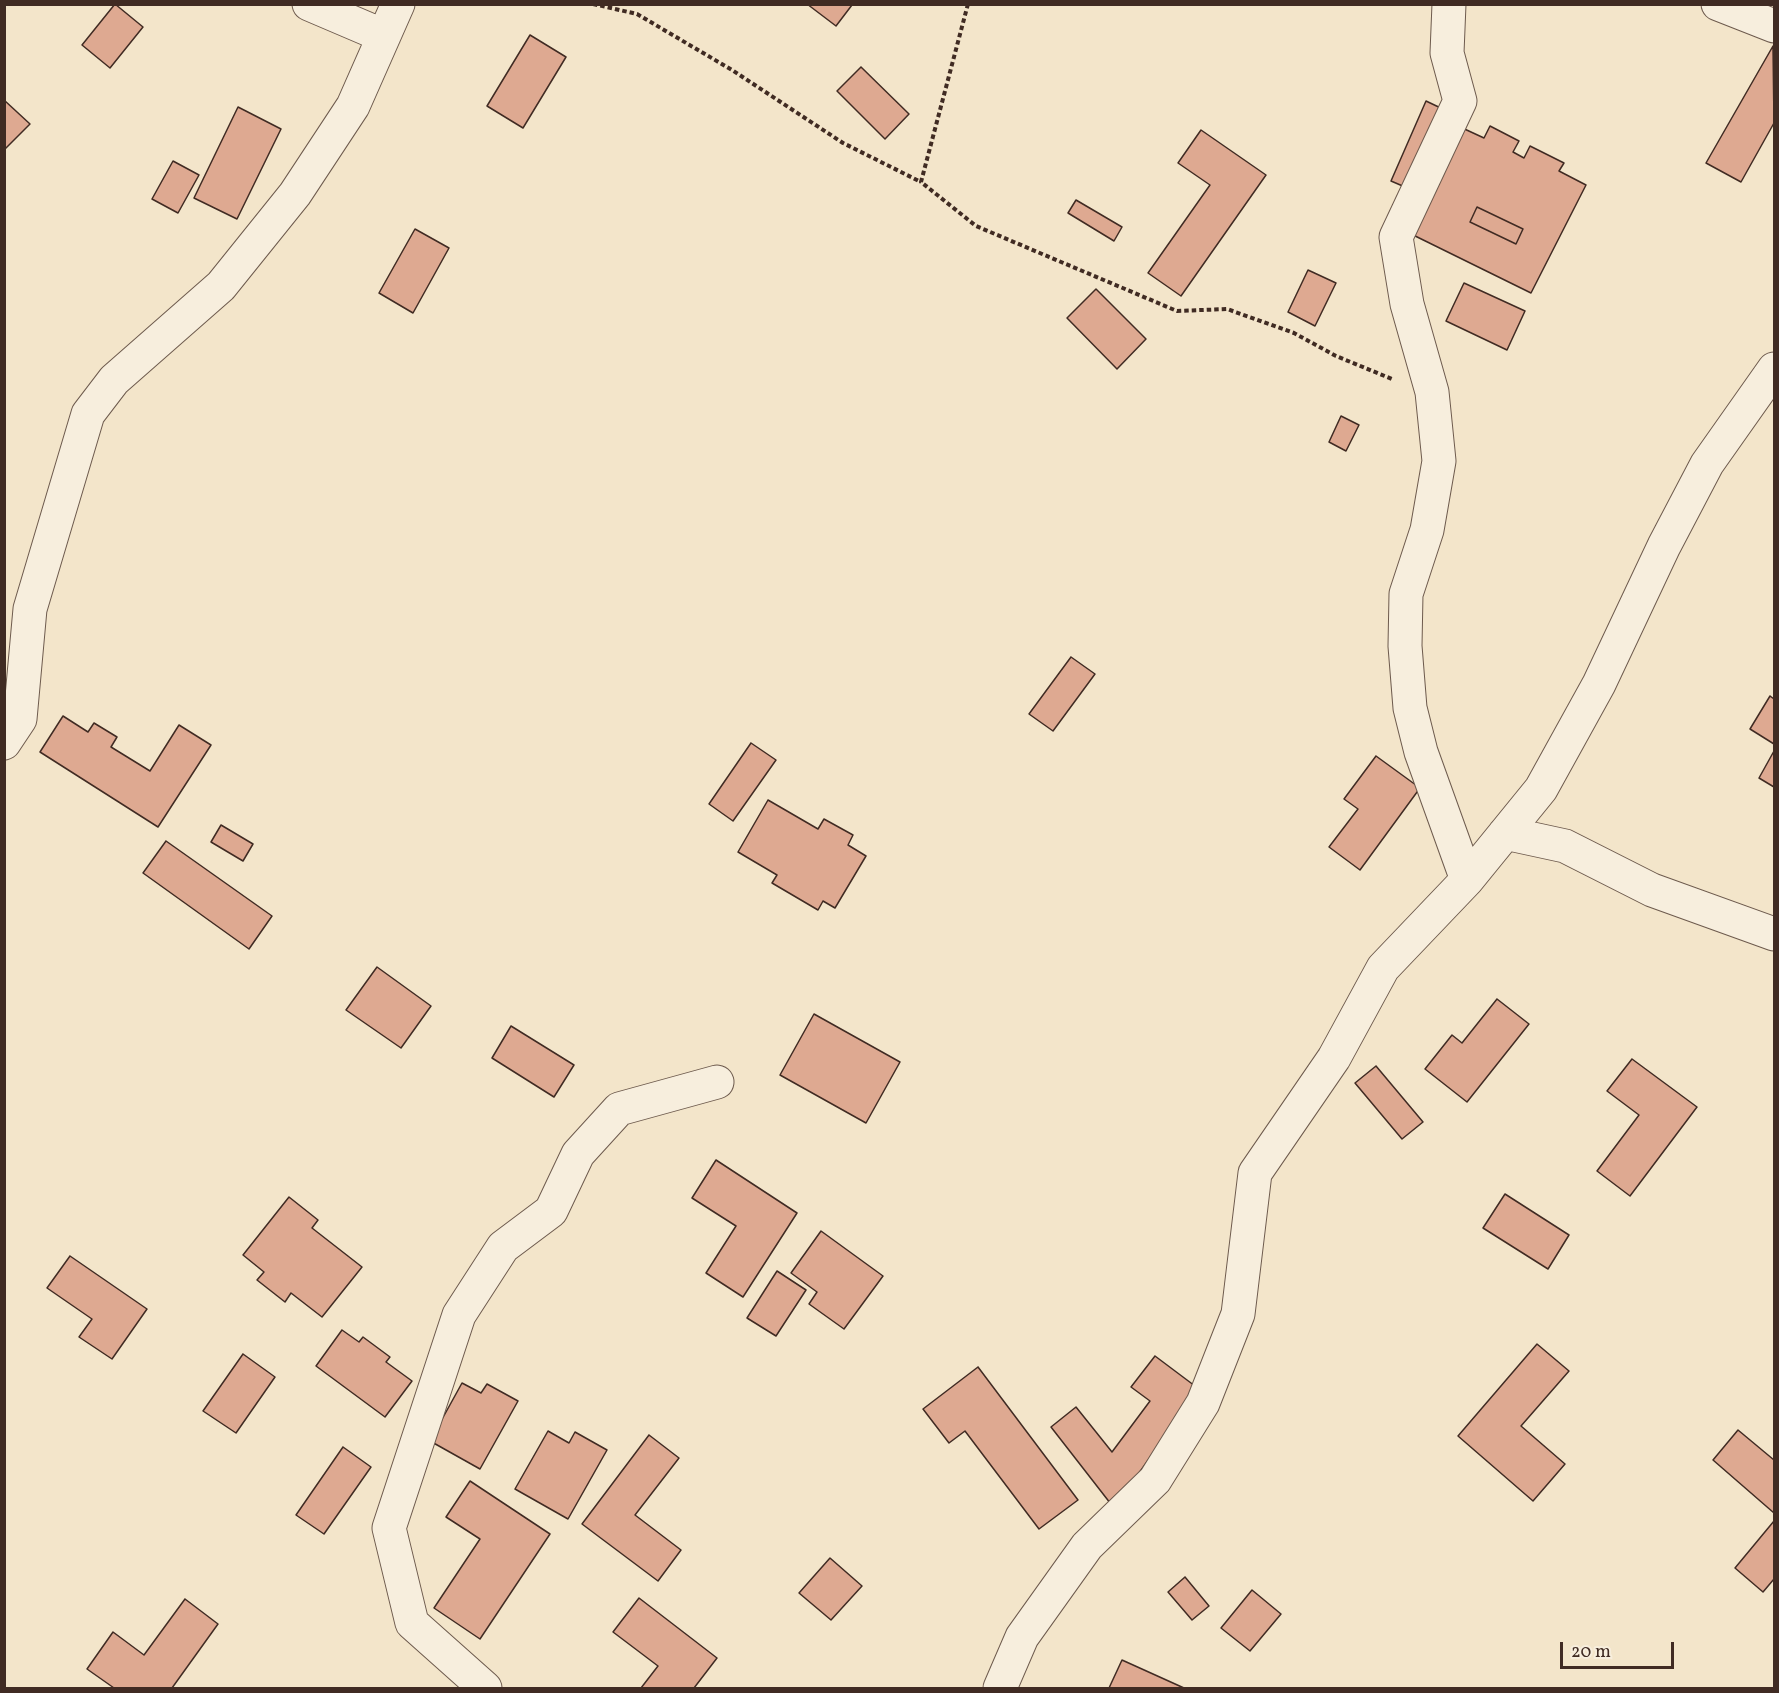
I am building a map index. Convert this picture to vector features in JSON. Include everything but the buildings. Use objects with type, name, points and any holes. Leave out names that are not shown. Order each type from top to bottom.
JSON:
[{"type":"street","points":[[309,4],[384,36]]},
{"type":"street","points":[[4,743],[20,719],[30,609],[88,414],[114,381],[221,286],[295,194],[352,106],[398,4]]},
{"type":"street","points":[[1449,4],[1447,53],[1460,101],[1396,237],[1407,304],[1432,392],[1439,461],[1427,530],[1406,594],[1405,646],[1410,708],[1421,752],[1467,880]]},
{"type":"street","points":[[1718,4],[1774,26]]},
{"type":"street","points":[[1000,1689],[1022,1637],[1087,1545],[1155,1480],[1203,1403],[1239,1314],[1256,1173],[1334,1058],[1383,968],[1467,880],[1541,789],[1599,684],[1664,546],[1707,464],[1774,369]]},
{"type":"street","points":[[1505,833],[1565,846],[1652,890],[1774,934]]},
{"type":"street","points":[[485,1689],[412,1623],[389,1528],[459,1315],[502,1247],[551,1211],[578,1154],[619,1109],[717,1082]]},
{"type":"path","points":[[593,4],[638,14],[732,70],[843,143],[921,182],[976,226],[1177,311],[1227,309],[1294,333],[1374,373],[1432,392]]},
{"type":"path","points":[[921,182],[968,4]]}]
